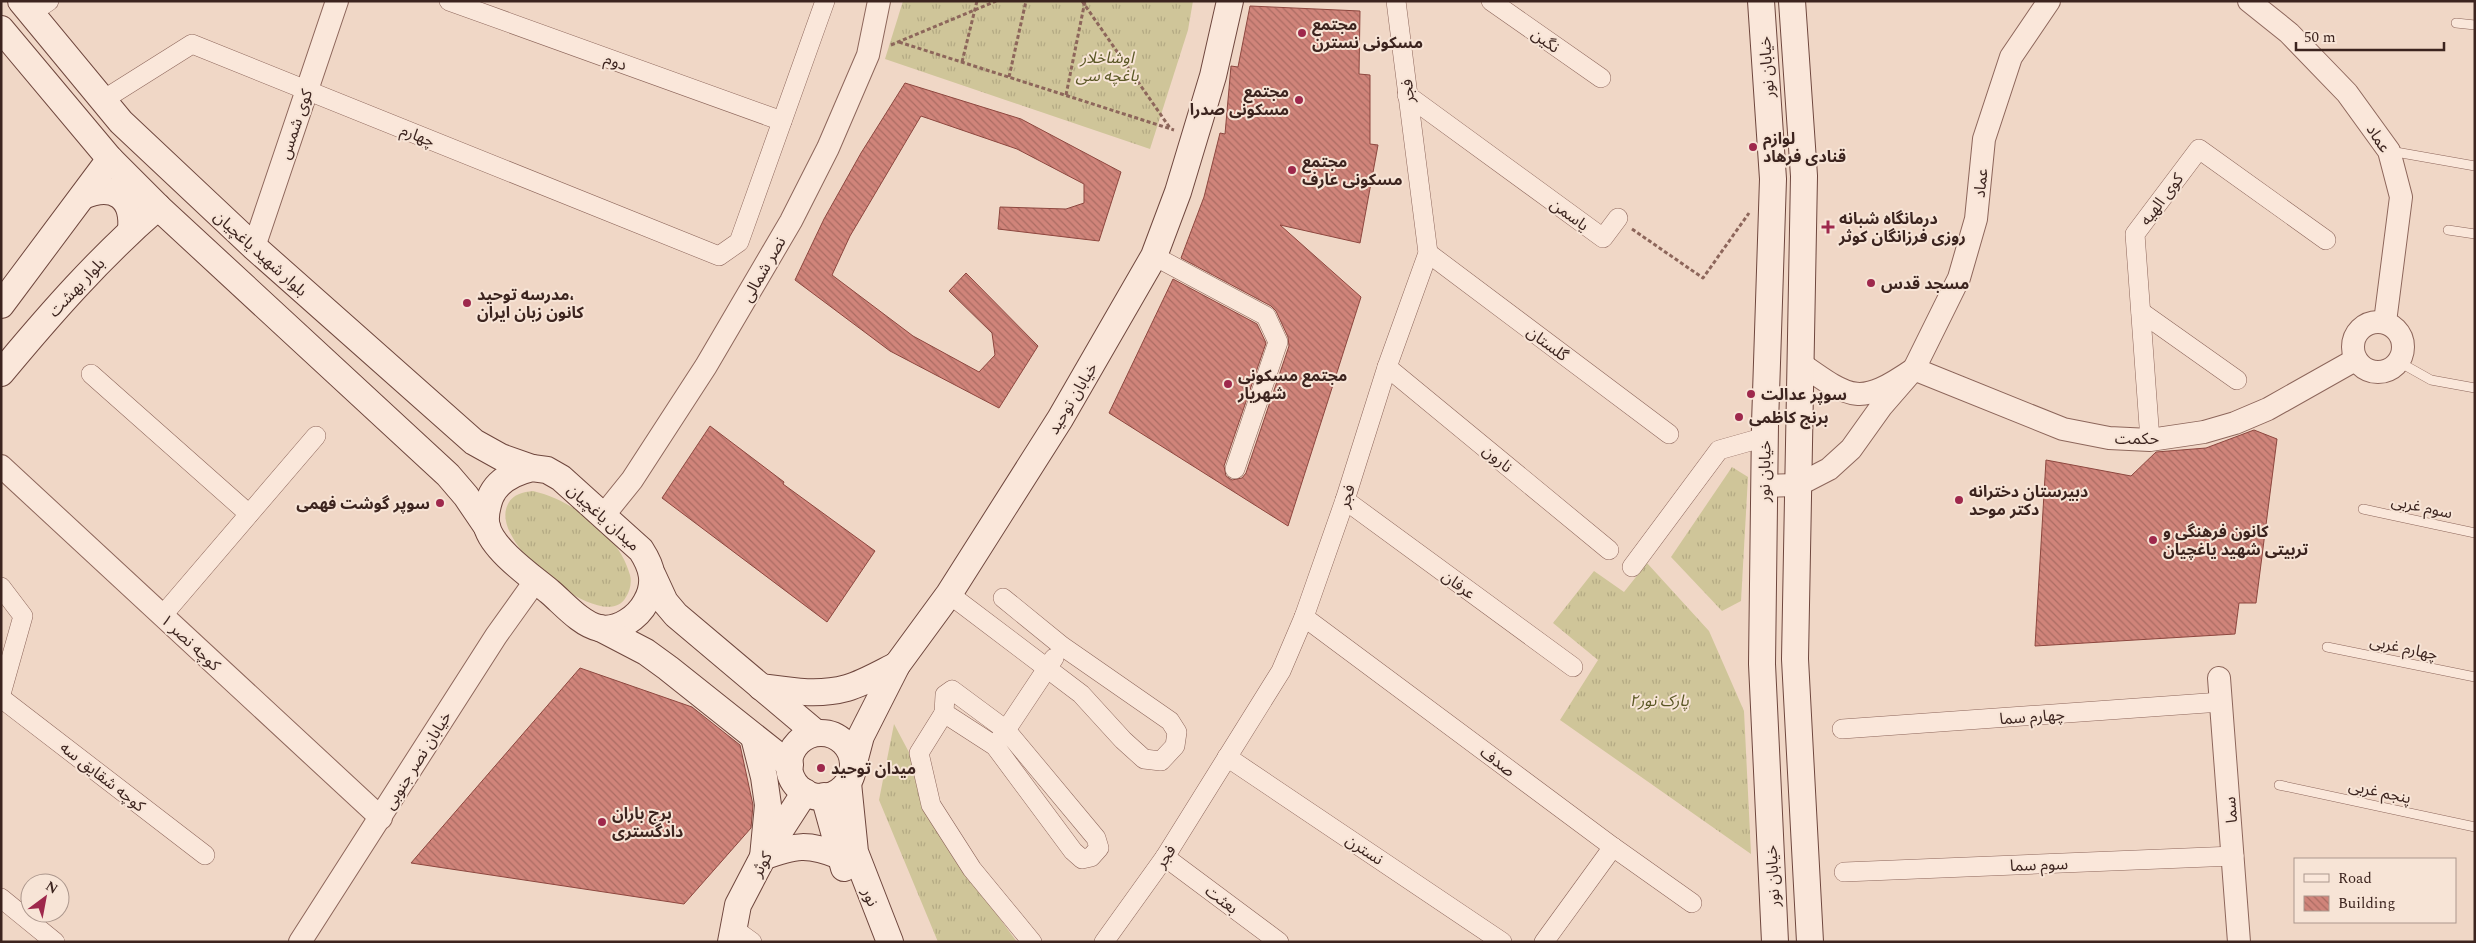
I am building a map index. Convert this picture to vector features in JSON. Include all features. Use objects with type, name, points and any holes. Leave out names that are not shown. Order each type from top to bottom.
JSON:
[{"type":"main road","name":"خیابان توحید","points":[[851,774],[861,736],[897,665],[950,594],[1074,396],[1154,256],[1178,192],[1182,133],[1213,76],[1230,1]]},
{"type":"main road","name":"خیابان نور","points":[[1761,1],[1773,179],[1765,437],[1762,664],[1775,942]]},
{"type":"main road","name":"خیابان نور","points":[[1792,1],[1804,176],[1795,659],[1810,942]]},
{"type":"main road","name":"بلوار شهید یاغچیان","points":[[34,5],[121,122],[254,247],[474,442],[501,457],[532,468]]},
{"type":"main road","points":[[1,29],[110,159],[158,207],[448,475],[466,496],[487,527],[491,538],[501,549],[584,620],[646,652],[790,765]]},
{"type":"main road","points":[[1,304],[110,159]]},
{"type":"main road","points":[[83,196],[98,190],[113,192],[126,201],[132,215],[131,230]]},
{"type":"main road","name":"بلوار بهشت","points":[[1,373],[56,306],[131,230],[158,207]]},
{"type":"main road","points":[[487,527],[486,510],[491,494],[501,482],[516,472],[532,468]]},
{"type":"main road","name":"میدان یاغچیان","points":[[532,468],[547,470],[561,478],[641,550],[650,563],[653,576],[665,602],[676,615],[761,688],[826,734]]},
{"type":"main road","points":[[600,628],[616,627],[631,620],[642,610],[650,596],[653,576]]},
{"type":"main road","points":[[761,688],[809,694],[826,693],[848,688],[897,665]]},
{"type":"main road","points":[[848,854],[815,794],[794,780],[790,765],[794,748],[800,741],[826,734],[897,665]]},
{"type":"main road","points":[[826,734],[846,744],[852,754],[848,854]]},
{"type":"main road","points":[[754,737],[764,777],[768,805],[763,858],[789,847],[804,845],[848,854]]},
{"type":"main road","points":[[815,794],[833,794],[851,774]]},
{"type":"main road","name":"کوثر","points":[[739,938],[738,905],[763,858],[815,794]]},
{"type":"main road","name":"نور","points":[[848,854],[870,942]]},
{"type":"main road","name":"نور","points":[[848,854],[890,942]]},
{"type":"street","name":"کوی شمس","points":[[254,247],[336,1]]},
{"type":"street","name":"دوم","points":[[449,1],[782,121]]},
{"type":"street","points":[[782,121],[825,1]]},
{"type":"street","name":"نصر شمالی","points":[[603,516],[632,480],[706,366],[791,222],[828,148],[868,55],[879,1]]},
{"type":"street","name":"فجر","points":[[1104,942],[1165,857],[1281,671],[1304,617],[1346,500],[1387,367],[1428,253],[1396,1]]},
{"type":"street","name":"نگین","points":[[1491,1],[1601,78]]},
{"type":"street","name":"عماد","points":[[1914,369],[1959,278],[1976,219],[1984,139],[2012,57],[2049,1]]},
{"type":"street","name":"عماد","points":[[2249,1],[2290,33],[2347,93],[2389,151],[2401,197],[2385,322]]},
{"type":"street","name":"چهارم","points":[[103,100],[192,44],[720,256],[739,242],[782,121]]},
{"type":"street","name":"یاسمن","points":[[1407,95],[1603,238],[1618,218]]},
{"type":"street","name":"کوی الهیه","points":[[2150,440],[2135,234],[2199,149],[2326,240]]},
{"type":"street","name":"گلستان","points":[[1428,253],[1669,434]]},
{"type":"street","points":[[1154,256],[1266,316],[1278,342],[1235,469]]},
{"type":"street","points":[[2141,312],[2237,380]]},
{"type":"street","points":[[2372,322],[2385,322],[2395,328],[2402,336],[2404,345],[2399,362],[2391,369],[2379,372],[2366,369],[2355,360],[2352,348],[2354,338],[2361,328],[2372,322]]},
{"type":"street","name":"حکمت","points":[[1914,369],[2063,429],[2109,438],[2150,440],[2204,432],[2235,423],[2268,409],[2355,360]]},
{"type":"street","points":[[1800,363],[1837,390],[1867,396],[1888,387],[1914,369]]},
{"type":"street","name":"نارون","points":[[1387,367],[1609,550]]},
{"type":"street","points":[[1764,486],[1798,485],[1829,469],[1851,449],[1881,407],[1914,369]]},
{"type":"street","points":[[91,374],[249,514]]},
{"type":"street","points":[[162,616],[316,436]]},
{"type":"street","points":[[1632,567],[1719,450],[1765,437]]},
{"type":"street","name":"کوچه نصر ۱","points":[[1,466],[381,818]]},
{"type":"street","name":"عرفان","points":[[1346,500],[1573,667]]},
{"type":"street","name":"خیابان نصر جنوبی","points":[[300,942],[496,636],[536,580]]},
{"type":"street","points":[[1,587],[23,616],[1,696]]},
{"type":"street","points":[[950,594],[1081,694],[1123,740],[1144,759],[1161,761],[1176,746],[1177,732],[1170,721],[1062,646],[1003,598]]},
{"type":"street","name":"صدف","points":[[1304,617],[1613,847],[1692,903]]},
{"type":"street","points":[[995,746],[1062,646]]},
{"type":"street","name":"سما","points":[[2219,678],[2240,942]]},
{"type":"street","points":[[944,713],[995,746],[1073,851],[1082,859],[1091,857],[1099,848],[1096,838],[1006,730],[952,690],[945,694],[944,713],[920,753],[931,805],[972,869],[1032,942]]},
{"type":"street","name":"کوچه شقایق سه","points":[[1,696],[204,855]]},
{"type":"street","name":"چهارم سما","points":[[1842,730],[2221,702]]},
{"type":"street","name":"نسترن","points":[[1227,757],[1502,942]]},
{"type":"street","points":[[1544,942],[1613,847]]},
{"type":"street","name":"سوم سما","points":[[1844,872],[2234,856]]},
{"type":"street","name":"بعثت","points":[[1165,857],[1279,942]]},
{"type":"street","points":[[1,898],[55,942]]},
{"type":"lane","points":[[2456,23],[2475,25]]},
{"type":"lane","points":[[2389,151],[2475,166]]},
{"type":"lane","points":[[2448,230],[2475,234]]},
{"type":"lane","points":[[2399,362],[2431,380],[2475,388]]},
{"type":"lane","name":"سوم غربی","points":[[2364,509],[2475,533]]},
{"type":"lane","name":"چهارم غربی","points":[[2327,646],[2475,677]]},
{"type":"lane","name":"پنجم غربی","points":[[2279,785],[2475,827]]},
{"type":"path","points":[[962,62],[978,1]]},
{"type":"path","points":[[868,55],[996,1]]},
{"type":"path","points":[[1009,77],[1026,1]]},
{"type":"path","points":[[1066,95],[1083,3]]},
{"type":"path","points":[[1083,3],[1182,133]]},
{"type":"path","points":[[899,42],[1182,133]]},
{"type":"path","points":[[1618,218],[1703,278],[1752,210]]},
{"type":"green space","name":"اوشاخلار باغچه سی","points":[[903,1],[1193,1],[1188,30],[1150,149],[885,59]]},
{"type":"green space","points":[[1732,467],[1748,477],[1741,601],[1722,611],[1671,557]]},
{"type":"green space","points":[[533,491],[563,502],[578,511],[592,521],[616,546],[631,578],[629,592],[621,603],[607,607],[590,603],[568,592],[547,576],[524,553],[508,528],[505,515],[508,504],[515,496]]},
{"type":"green space","name":"پارک نور۲","points":[[1647,563],[1709,631],[1744,711],[1751,854],[1560,720],[1598,660],[1553,623],[1594,571],[1624,592]]},
{"type":"green space","points":[[894,724],[912,758],[941,838],[1017,942],[938,942],[879,800]]},
{"type":"building","points":[[1250,6],[1360,11],[1359,74],[1370,75],[1370,144],[1378,145],[1360,243],[1280,225],[1361,297],[1288,526],[1109,413],[1173,279],[1257,324],[1266,343],[1224,466],[1226,476],[1232,480],[1242,478],[1246,473],[1289,346],[1288,337],[1276,311],[1271,306],[1181,258],[1204,197],[1220,133],[1225,134],[1231,66],[1238,67]]},
{"type":"building","points":[[905,83],[1021,119],[1121,172],[1099,241],[998,229],[1000,207],[1066,209],[1084,203],[1084,184],[1017,149],[921,116],[850,236],[832,275],[913,336],[979,372],[995,355],[992,333],[949,291],[966,273],[1038,346],[999,408],[890,351],[795,280],[824,219],[861,153]]},
{"type":"building","points":[[710,426],[784,482],[783,484],[875,551],[827,622],[662,498]]},
{"type":"building","name":"کانون فرهنگی و تربیتی شهید یاغچیان","points":[[2254,430],[2277,439],[2256,603],[2239,603],[2235,634],[2035,646],[2046,460],[2131,476],[2156,452],[2206,448]]},
{"type":"building","name":"برج باران دادگستری","points":[[580,668],[692,707],[740,745],[753,805],[751,828],[684,904],[411,863]]},
{"type":"place","name":"مجتمع مسکونی نسترن","points":[[1302,33]]},
{"type":"place","name":"مجتمع مسکونی صدرا","points":[[1299,100]]},
{"type":"place","name":"لوازم قنادی فرهاد","points":[[1753,147]]},
{"type":"place","name":"مجتمع مسکونی عارف","points":[[1292,170]]},
{"type":"place","name":"درمانگاه شبانه روزی فرزانگان کوثر","points":[[1828,227]]},
{"type":"place","name":"مسجد قدس","points":[[1871,283]]},
{"type":"place","name":"مدرسه توحید، کانون زبان ایران","points":[[467,303]]},
{"type":"place","name":"مجتمع مسکونی شهریار","points":[[1228,384]]},
{"type":"place","name":"سوپر عدالت","points":[[1751,394]]},
{"type":"place","name":"برنج کاظمی","points":[[1739,417]]},
{"type":"place","name":"دبیرستان دخترانه دکتر موحد","points":[[1959,500]]},
{"type":"place","name":"سوپر گوشت فهمی","points":[[440,503]]},
{"type":"place","name":"کانون فرهنگی و تربیتی شهید یاغچیان","points":[[2153,540]]},
{"type":"place","name":"میدان توحید","points":[[821,768]]},
{"type":"place","name":"برج باران دادگستری","points":[[602,822]]}]
